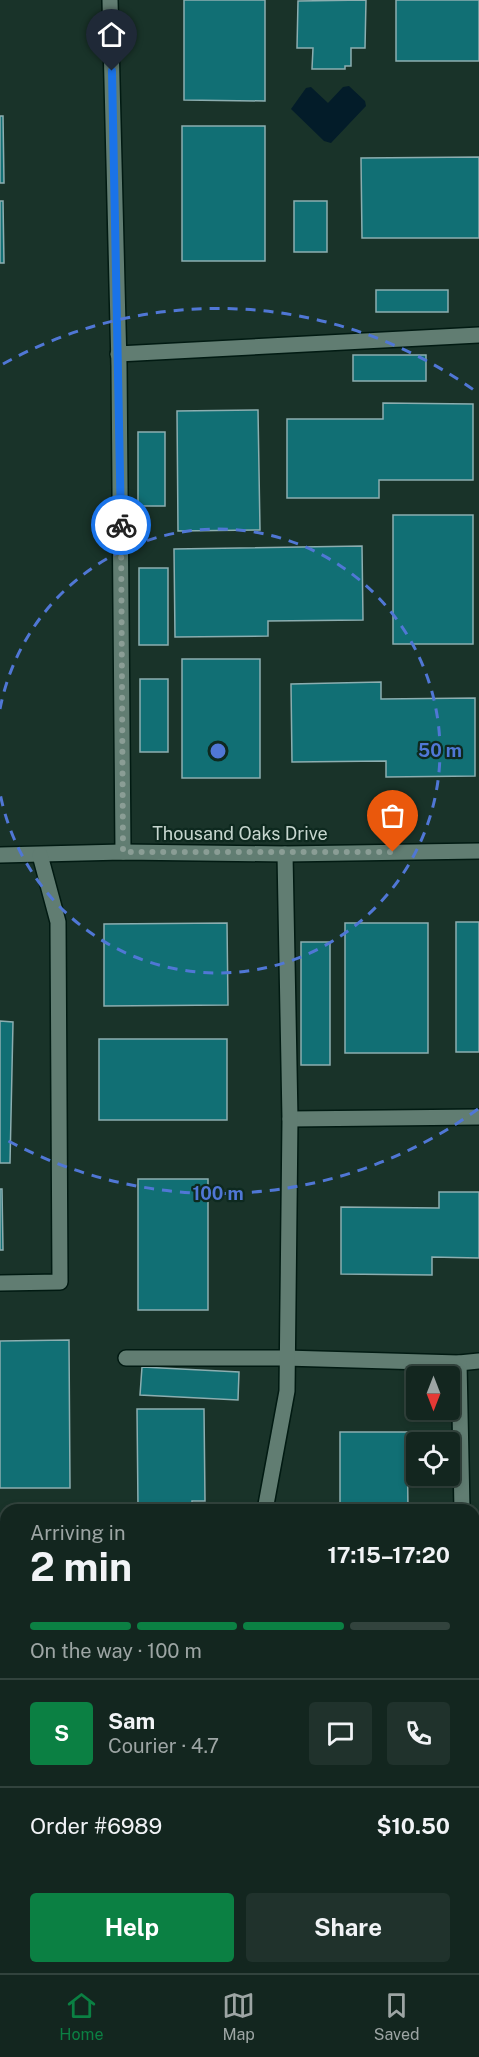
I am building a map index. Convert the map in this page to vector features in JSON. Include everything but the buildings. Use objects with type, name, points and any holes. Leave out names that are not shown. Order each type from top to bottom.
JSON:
[{"type":"street","points":[[110,0],[118,354],[123,852]]},
{"type":"street","points":[[118,354],[479,335]]},
{"type":"street","name":"Thousand Oaks Drive","points":[[0,855],[123,852],[285,854],[479,851]]},
{"type":"street","points":[[266,1504],[286,1392],[290,1119],[285,854]]},
{"type":"street","points":[[0,1283],[60,1282],[58,922],[40,855]]},
{"type":"street","points":[[290,1119],[479,1117]]},
{"type":"street","points":[[126,1358],[285,1358],[459,1363],[479,1361]]},
{"type":"street","points":[[459,1363],[462,1504]]},
{"type":"water","points":[[349,86],[365,101],[366,106],[331,143],[324,141],[291,109],[306,88],[311,87],[328,103],[343,87]]},
{"type":"way so far","points":[[121,525],[123,852],[285,854],[393,852]]},
{"type":"route","points":[[112,71],[121,525]]}]
